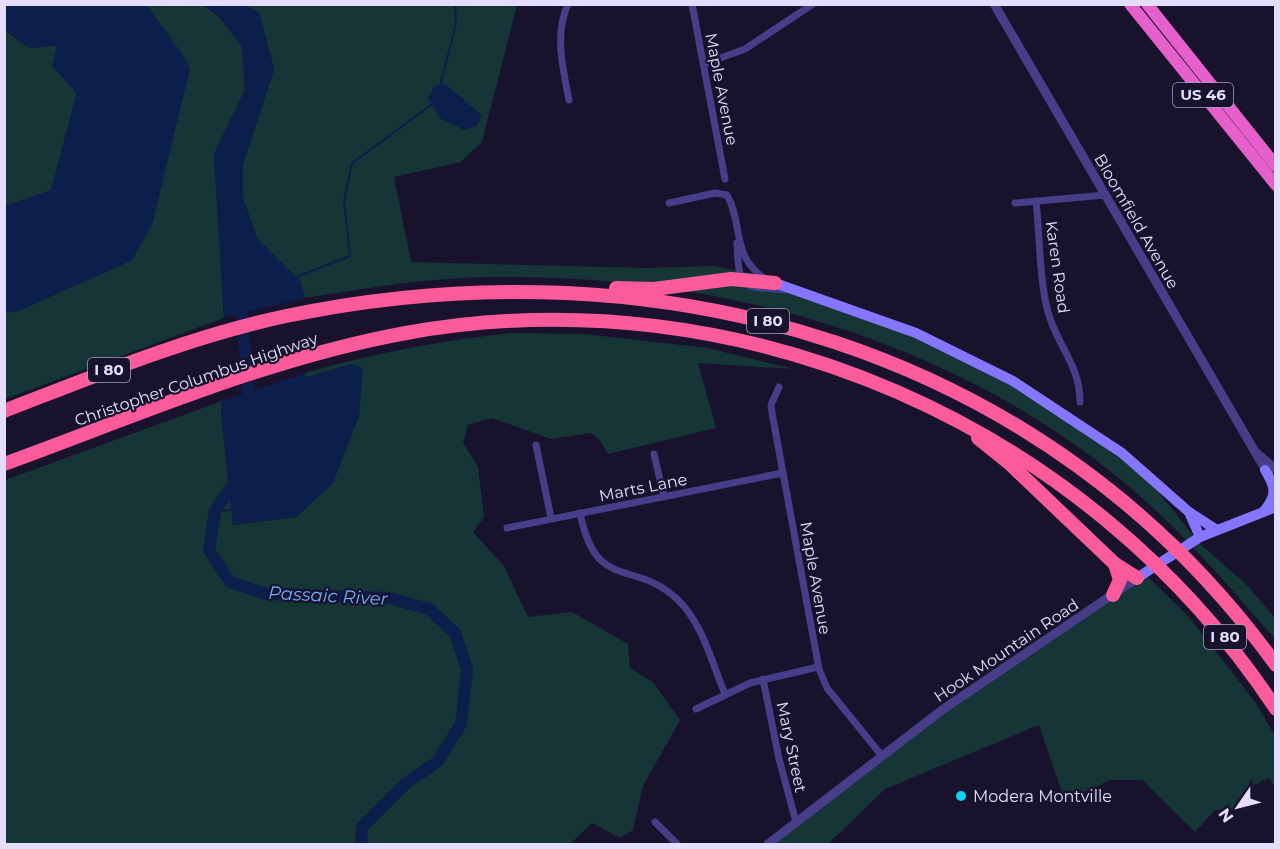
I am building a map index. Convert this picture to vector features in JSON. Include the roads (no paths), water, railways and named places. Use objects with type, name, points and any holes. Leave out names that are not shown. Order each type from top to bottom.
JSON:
[{"type":"highway","name":"US 46","points":[[1130,4],[1275,185]]},
{"type":"highway","name":"US 46","points":[[1147,4],[1275,166]]},
{"type":"highway","points":[[500,292],[574,288],[654,289],[742,279],[775,283]]},
{"type":"highway","name":"Christopher Columbus Highway","points":[[4,411],[147,356],[216,334],[307,312],[400,298],[500,292],[614,296],[695,306],[791,327],[868,352],[950,388],[1036,437],[1095,477],[1170,542],[1230,606],[1275,665]]},
{"type":"highway","name":"Christopher Columbus Highway","points":[[4,464],[215,387],[308,356],[390,336],[477,323],[548,320],[620,322],[703,332],[784,350],[853,372],[919,399],[981,432],[1042,470],[1089,504],[1166,572],[1219,631],[1275,709]]},
{"type":"highway","points":[[919,399],[998,453],[1115,564],[1137,578]]},
{"type":"highway","points":[[1113,595],[1120,580],[1115,564]]},
{"type":"main road","points":[[775,283],[916,333],[1013,381],[1122,453],[1189,512],[1217,530]]},
{"type":"main road","points":[[1270,470],[1275,493],[1270,512]]},
{"type":"main road","name":"Hook Mountain Road","points":[[1137,578],[1200,537],[1270,512],[1275,507]]},
{"type":"main road","points":[[1189,512],[1200,537]]},
{"type":"street","points":[[568,4],[561,21],[560,38],[569,100]]},
{"type":"street","name":"Maple Avenue","points":[[692,4],[725,179]]},
{"type":"street","points":[[704,64],[746,48],[813,4]]},
{"type":"street","name":"Bloomfield Avenue","points":[[994,4],[1255,452],[1270,470],[1275,482]]},
{"type":"street","points":[[669,203],[724,193],[731,202],[742,279],[751,288],[803,293]]},
{"type":"street","points":[[1015,203],[1105,195]]},
{"type":"street","name":"Karen Road","points":[[1036,201],[1048,312],[1075,369],[1080,384],[1080,402]]},
{"type":"street","points":[[736,231],[748,263],[763,277],[775,283]]},
{"type":"street","name":"Maple Avenue","points":[[779,387],[771,405],[818,667],[827,688],[882,756]]},
{"type":"street","points":[[536,445],[551,518]]},
{"type":"street","points":[[654,454],[664,496]]},
{"type":"street","name":"Marts Lane","points":[[507,528],[783,473]]},
{"type":"street","points":[[580,513],[589,546],[599,560],[613,570],[665,590],[685,607],[699,632],[725,694]]},
{"type":"street","name":"Hook Mountain Road","points":[[768,844],[1001,668],[1137,578]]},
{"type":"street","points":[[696,709],[725,694],[763,679],[818,667]]},
{"type":"street","name":"Mary Street","points":[[763,679],[779,759],[796,822]]},
{"type":"street","points":[[655,822],[668,832],[677,844]]},
{"type":"water","points":[[5,4],[146,5],[182,54],[190,69],[152,225],[132,260],[20,310],[5,313],[5,206],[51,190],[77,93],[52,66],[57,45],[30,48],[5,30]]},
{"type":"water","points":[[203,5],[245,5],[259,13],[274,69],[243,164],[243,199],[257,238],[300,281],[305,298],[224,318],[214,154],[245,90],[242,47],[219,16]]},
{"type":"water","points":[[445,84],[482,115],[477,126],[464,130],[441,119],[428,99],[434,86]]},
{"type":"water","points":[[352,364],[363,368],[359,416],[333,483],[296,517],[233,525],[221,412],[222,401],[305,373],[305,378]]},
{"type":"waterway","points":[[440,86],[456,24],[455,4]]},
{"type":"waterway","points":[[294,278],[350,256],[344,201],[352,163],[434,103]]},
{"type":"waterway","name":"Passaic River","points":[[241,298],[249,406]]},
{"type":"waterway","name":"Passaic River","points":[[237,478],[215,511],[209,550],[230,582],[266,594],[389,598],[429,609],[455,633],[467,669],[461,724],[437,762],[405,784],[362,827],[361,844]]},
{"type":"waterway","points":[[215,511],[232,510]]},
{"type":"place","name":"Modera Montville","points":[[961,796]]}]
